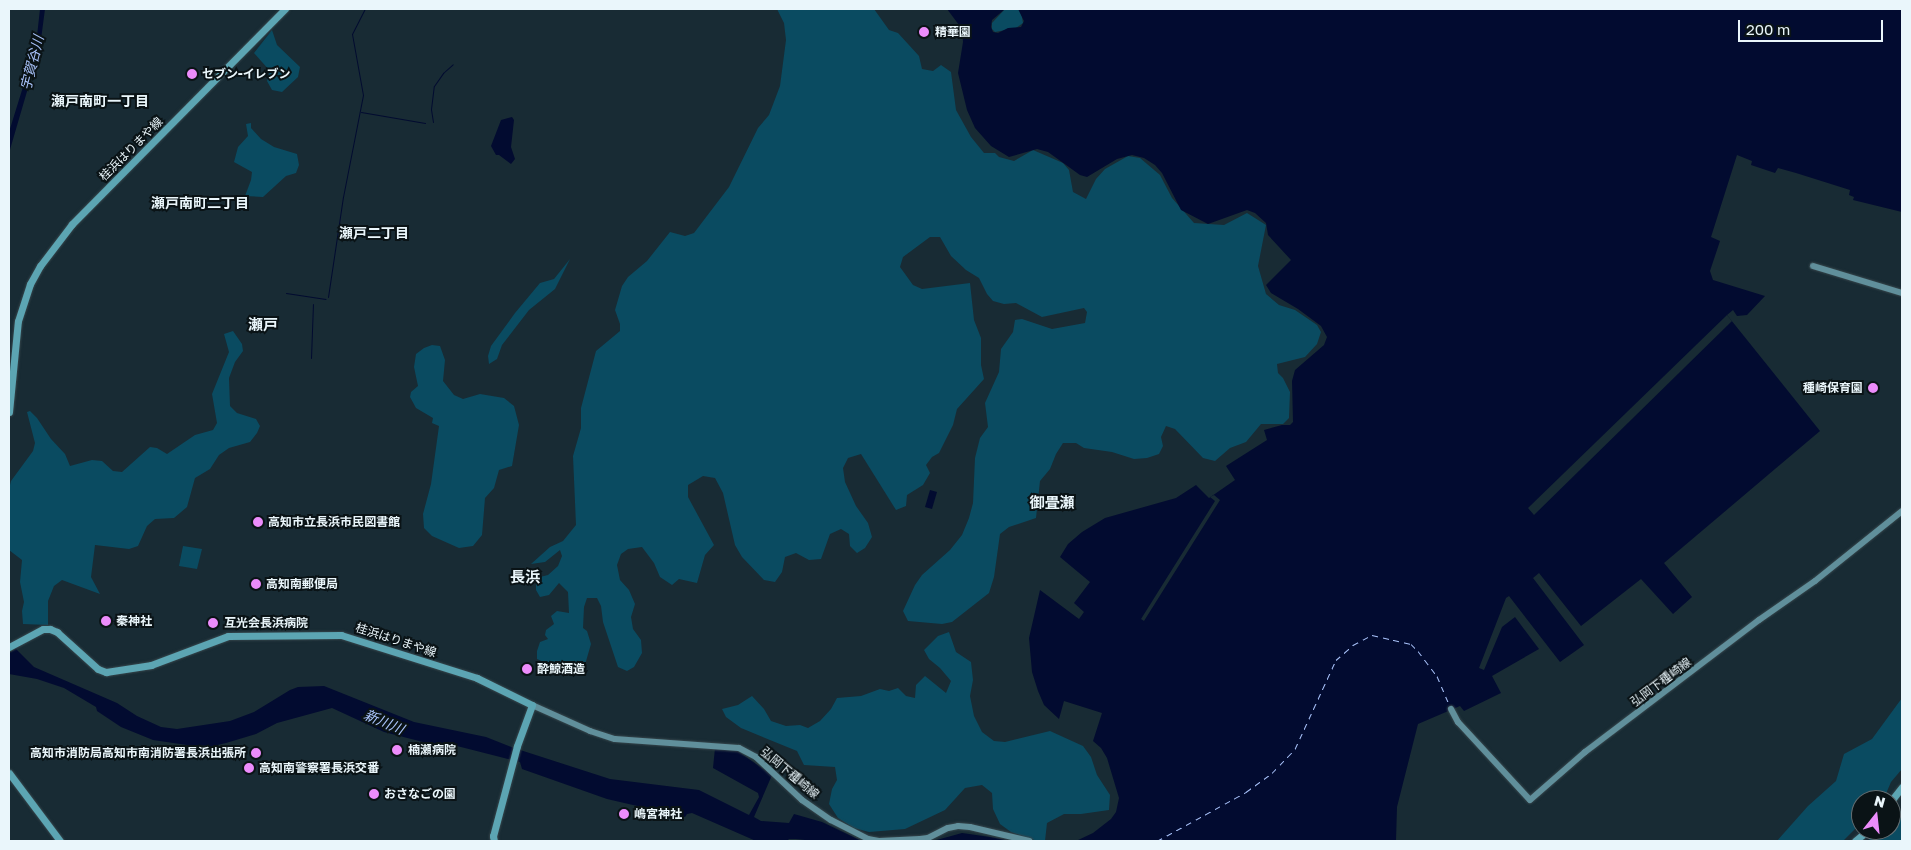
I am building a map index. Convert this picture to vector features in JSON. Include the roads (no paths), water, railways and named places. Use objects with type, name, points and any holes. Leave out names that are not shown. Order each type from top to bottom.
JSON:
[{"type":"main road","name":"桂浜はりまや線","points":[[9,412],[18,321],[30,284],[40,266],[62,236],[285,9]]},
{"type":"main road","points":[[1813,266],[1902,293]]},
{"type":"main road","points":[[9,319],[18,321]]},
{"type":"main road","name":"弘岡下種崎線","points":[[1451,709],[1458,722],[1530,800],[1585,752],[1759,620],[1815,581],[1902,511]]},
{"type":"main road","name":"桂浜はりまや線","points":[[9,647],[43,629],[50,629],[57,632],[98,669],[106,672],[151,665],[228,636],[341,635],[477,678],[532,705]]},
{"type":"main road","points":[[494,841],[493,836],[513,761],[532,705]]},
{"type":"main road","name":"弘岡下種崎線","points":[[532,705],[590,731],[615,739],[739,748],[767,766],[802,800],[831,820],[868,839],[928,838],[948,828],[958,826],[970,827],[1029,841]]},
{"type":"main road","points":[[9,773],[60,841]]},
{"type":"water","name":"宇賀谷川","points":[[40,9],[45,9],[40,47],[9,153],[9,132],[36,45]]},
{"type":"water","points":[[947,9],[1005,9],[992,20],[991,27],[993,32],[998,33],[1008,28],[1021,27],[1024,21],[1018,9],[1902,9],[1902,212],[1853,200],[1854,197],[1849,195],[1850,190],[1796,173],[1778,168],[1775,173],[1751,165],[1752,161],[1737,155],[1711,237],[1720,241],[1710,271],[1713,280],[1765,296],[1747,315],[1737,316],[1733,310],[1727,315],[1820,431],[1664,563],[1692,597],[1673,614],[1641,579],[1581,626],[1539,573],[1533,578],[1584,645],[1560,662],[1509,596],[1506,598],[1479,668],[1484,670],[1502,627],[1515,617],[1539,649],[1492,676],[1501,693],[1464,711],[1460,706],[1418,724],[1397,807],[1396,841],[1076,841],[1093,833],[1111,819],[1116,812],[1119,798],[1107,758],[1101,748],[1093,741],[1102,713],[1064,701],[1059,719],[1044,705],[1038,691],[1032,672],[1029,638],[1040,590],[1079,619],[1084,612],[1074,603],[1090,582],[1060,557],[1068,544],[1082,532],[1105,518],[1176,498],[1196,485],[1209,498],[1235,480],[1226,466],[1267,440],[1264,430],[1282,425],[1290,425],[1293,422],[1292,381],[1295,370],[1324,345],[1327,337],[1321,326],[1298,309],[1271,293],[1266,285],[1291,260],[1268,235],[1266,223],[1255,213],[1247,210],[1208,224],[1181,210],[1162,173],[1155,165],[1144,158],[1132,155],[1117,159],[1087,177],[1080,175],[1048,152],[1037,149],[1009,157],[991,146],[975,128],[967,110],[958,73],[963,42],[962,29]]},
{"type":"water","points":[[512,117],[514,120],[511,147],[515,159],[511,164],[499,155],[496,155],[491,146],[501,120]]},
{"type":"water","points":[[930,490],[937,492],[932,509],[925,507]]},
{"type":"water","name":"新川川","points":[[16,649],[34,667],[117,703],[137,716],[161,727],[177,729],[230,721],[254,712],[298,687],[324,686],[414,722],[486,737],[610,779],[699,790],[749,815],[759,797],[758,793],[713,768],[715,748],[736,750],[772,775],[754,817],[761,821],[789,823],[794,814],[822,822],[862,841],[789,839],[787,841],[756,841],[692,813],[687,814],[685,817],[607,799],[522,769],[520,762],[457,746],[423,742],[384,732],[332,708],[277,723],[256,734],[213,746],[187,745],[153,740],[121,727],[97,711],[96,707],[64,688],[37,679],[9,674],[9,653]]},
{"type":"water","points":[[962,833],[990,837],[1011,841],[933,841]]},
{"type":"waterway","points":[[328,297],[343,197],[363,95],[352,34],[365,9]]},
{"type":"waterway","points":[[433,122],[431,109],[434,86],[443,73],[453,64]]},
{"type":"waterway","points":[[361,112],[425,123]]},
{"type":"waterway","points":[[286,293],[326,299]]},
{"type":"waterway","points":[[311,358],[313,304]]},
{"type":"place","name":"精華園","points":[[924,32]]},
{"type":"place","name":"セブン-イレブン","points":[[192,74]]},
{"type":"place","name":"種崎保育園","points":[[1873,388]]},
{"type":"place","name":"高知市立長浜市民図書館","points":[[258,522]]},
{"type":"place","name":"高知南郵便局","points":[[256,584]]},
{"type":"place","name":"秦神社","points":[[106,621]]},
{"type":"place","name":"互光会長浜病院","points":[[213,623]]},
{"type":"place","name":"酔鯨酒造","points":[[527,669]]},
{"type":"place","name":"楠瀬病院","points":[[397,750]]},
{"type":"place","name":"高知市消防局高知市南消防署長浜出張所","points":[[256,753]]},
{"type":"place","name":"高知南警察署長浜交番","points":[[249,768]]},
{"type":"place","name":"おさなごの園","points":[[374,794]]},
{"type":"place","name":"嶋宮神社","points":[[624,814]]},
{"type":"district","name":"瀬戸南町一丁目","points":[[100,101]]},
{"type":"district","name":"瀬戸南町二丁目","points":[[200,203]]},
{"type":"district","name":"瀬戸二丁目","points":[[374,233]]},
{"type":"district","name":"瀬戸","points":[[263,325]]},
{"type":"district","name":"御畳瀬","points":[[1052,503]]},
{"type":"district","name":"長浜","points":[[525,577]]}]
